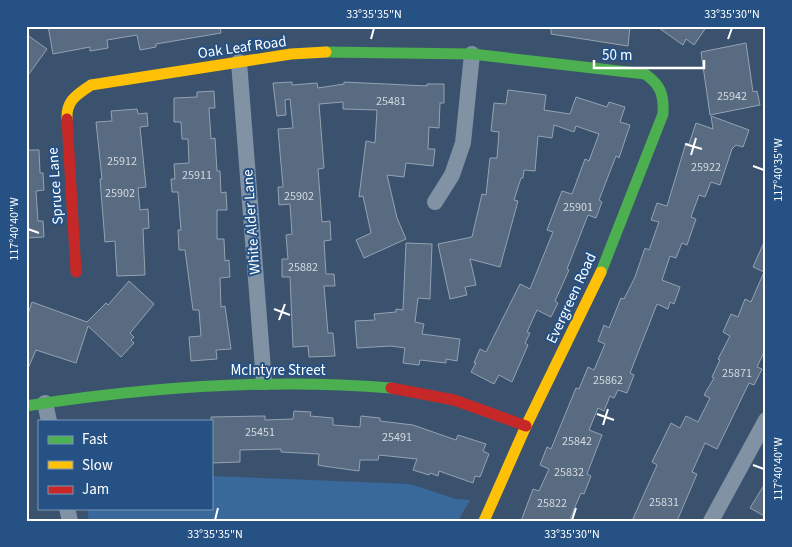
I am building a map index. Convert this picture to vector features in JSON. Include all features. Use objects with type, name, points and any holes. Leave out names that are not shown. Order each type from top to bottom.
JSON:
[{"type":"street","name":"Oak Leaf Road","points":[[72,99],[91,85],[239,62],[339,51],[472,54],[632,71],[645,74],[659,83]]},
{"type":"street","points":[[435,202],[452,176],[463,143],[472,54]]},
{"type":"street","name":"White Alder Lane","points":[[239,62],[264,382]]},
{"type":"street","name":"Evergreen Road","points":[[484,521],[526,426],[598,278],[664,114],[664,97],[659,83]]},
{"type":"street","name":"Spruce Lane","points":[[72,99],[67,111],[66,123],[76,272]]},
{"type":"street","name":"McIntyre Street","points":[[26,406],[118,392],[264,382],[352,386],[428,393],[470,404],[526,426]]},
{"type":"street","points":[[45,403],[49,420]]},
{"type":"street","points":[[710,521],[766,420]]},
{"type":"shaded area","points":[[212,476],[410,484],[456,499],[470,500],[458,521],[89,521],[87,510],[212,510]]},
{"type":"building","points":[[48,26],[220,26],[221,33],[156,44],[156,47],[140,50],[137,35],[107,40],[108,48],[90,51],[90,47],[53,54]]},
{"type":"building","points":[[551,26],[630,26],[628,46],[551,34]]},
{"type":"building","points":[[656,26],[707,26],[694,45],[686,39],[683,45]]},
{"type":"building","points":[[26,34],[47,49],[26,78]]},
{"type":"building","points":[[746,43],[753,92],[757,91],[760,105],[710,115],[701,52]]},
{"type":"building","points":[[292,82],[292,85],[317,83],[318,88],[344,84],[344,82],[427,86],[427,84],[444,84],[444,103],[440,103],[439,128],[429,127],[428,149],[435,149],[433,166],[406,163],[404,177],[387,175],[397,218],[406,239],[364,258],[356,240],[371,233],[363,196],[359,197],[366,141],[375,143],[377,110],[343,109],[343,102],[319,104],[324,168],[318,169],[322,222],[330,221],[331,240],[324,241],[326,274],[334,274],[335,286],[324,286],[328,333],[333,333],[335,356],[309,357],[308,346],[293,347],[290,277],[282,277],[282,259],[288,259],[286,235],[292,234],[290,204],[279,205],[278,187],[283,187],[278,129],[293,128],[290,99],[285,100],[286,115],[277,116],[273,83]]},
{"type":"building","points":[[508,90],[546,95],[544,110],[570,114],[576,97],[607,107],[609,102],[625,107],[620,122],[630,125],[619,158],[616,156],[599,200],[602,202],[596,218],[588,215],[567,269],[569,270],[555,301],[558,303],[551,317],[537,310],[527,332],[530,333],[525,343],[528,345],[512,382],[499,375],[494,384],[471,372],[476,363],[474,363],[480,349],[486,352],[520,284],[530,289],[553,232],[547,230],[562,191],[572,194],[585,159],[589,161],[599,134],[576,126],[574,132],[554,125],[552,138],[538,136],[535,171],[524,170],[523,178],[521,178],[514,200],[518,201],[500,267],[470,259],[476,285],[465,287],[467,295],[450,299],[438,244],[472,237],[482,194],[486,195],[490,158],[497,158],[499,132],[491,131],[494,103],[506,104]]},
{"type":"building","points":[[214,91],[215,108],[209,108],[211,139],[215,138],[217,171],[220,171],[221,193],[226,192],[227,210],[217,210],[217,239],[224,239],[225,261],[229,260],[230,277],[220,278],[221,307],[225,306],[231,349],[216,350],[217,359],[191,361],[189,337],[201,336],[199,310],[193,310],[185,250],[179,250],[178,230],[181,230],[178,192],[172,192],[171,179],[175,179],[174,164],[189,163],[188,139],[182,139],[181,122],[174,122],[174,98],[197,97],[197,92]]},
{"type":"building","points":[[137,109],[138,114],[147,113],[148,126],[140,127],[146,187],[138,188],[140,210],[148,209],[149,228],[143,229],[145,275],[117,276],[115,241],[105,242],[100,179],[102,179],[96,122],[112,121],[111,111]]},
{"type":"building","points":[[711,116],[749,130],[743,147],[736,145],[732,149],[720,185],[711,182],[705,197],[699,195],[691,217],[696,219],[687,245],[682,243],[676,258],[670,256],[662,280],[680,287],[674,304],[670,302],[668,309],[657,304],[630,373],[634,375],[627,393],[618,390],[614,398],[610,396],[604,411],[598,408],[589,430],[602,435],[587,474],[591,476],[584,494],[581,493],[569,521],[521,521],[533,489],[539,491],[549,469],[540,465],[547,447],[551,449],[576,388],[579,389],[588,367],[594,370],[605,344],[598,341],[604,325],[609,328],[621,298],[624,299],[635,277],[645,248],[649,250],[659,222],[651,220],[657,203],[667,206],[686,143],[689,144],[696,123],[713,129]]},
{"type":"building","points":[[26,150],[39,150],[40,173],[43,173],[44,190],[36,191],[38,221],[43,221],[44,237],[26,238]]},
{"type":"building","points":[[766,238],[766,348],[757,367],[762,369],[754,385],[749,383],[717,449],[705,443],[692,472],[697,474],[677,521],[632,521],[657,465],[652,462],[671,423],[680,428],[686,416],[698,422],[710,398],[704,395],[714,378],[712,377],[720,360],[718,359],[730,336],[723,332],[731,314],[738,317],[745,299],[751,302],[764,272],[753,267]]},
{"type":"building","points":[[406,243],[432,244],[430,299],[418,298],[415,322],[424,324],[422,334],[460,339],[457,361],[446,359],[446,363],[420,360],[419,365],[403,363],[405,348],[391,346],[357,348],[355,321],[375,320],[374,314],[396,312],[396,309],[403,310]]},
{"type":"building","points":[[129,281],[154,304],[130,333],[134,337],[131,340],[134,343],[121,357],[88,326],[76,363],[36,350],[26,373],[26,320],[32,302],[87,322],[106,303],[108,305]]},
{"type":"building","points":[[294,411],[311,412],[310,416],[333,418],[333,425],[360,427],[361,416],[380,418],[380,421],[413,425],[456,440],[458,435],[486,444],[483,451],[489,454],[480,477],[475,476],[473,483],[439,471],[438,476],[413,470],[417,459],[379,455],[378,460],[360,460],[359,471],[318,465],[319,454],[281,452],[281,449],[240,450],[240,462],[212,463],[211,417],[265,416],[265,420],[293,419]]},
{"type":"building","points":[[766,482],[766,517],[750,508]]},
{"type":"traffic: fast","points":[[326,52],[472,54],[645,74],[658,86],[663,101],[663,114],[601,272]]},
{"type":"traffic: fast","points":[[26,406],[71,399],[208,386],[300,384],[391,388]]},
{"type":"traffic: slow","points":[[67,119],[70,103],[77,95],[91,85],[291,54],[326,52]]},
{"type":"traffic: slow","points":[[484,521],[526,426],[601,272]]},
{"type":"traffic: jam","points":[[67,119],[76,272]]},
{"type":"traffic: jam","points":[[391,388],[454,400],[526,426]]}]
